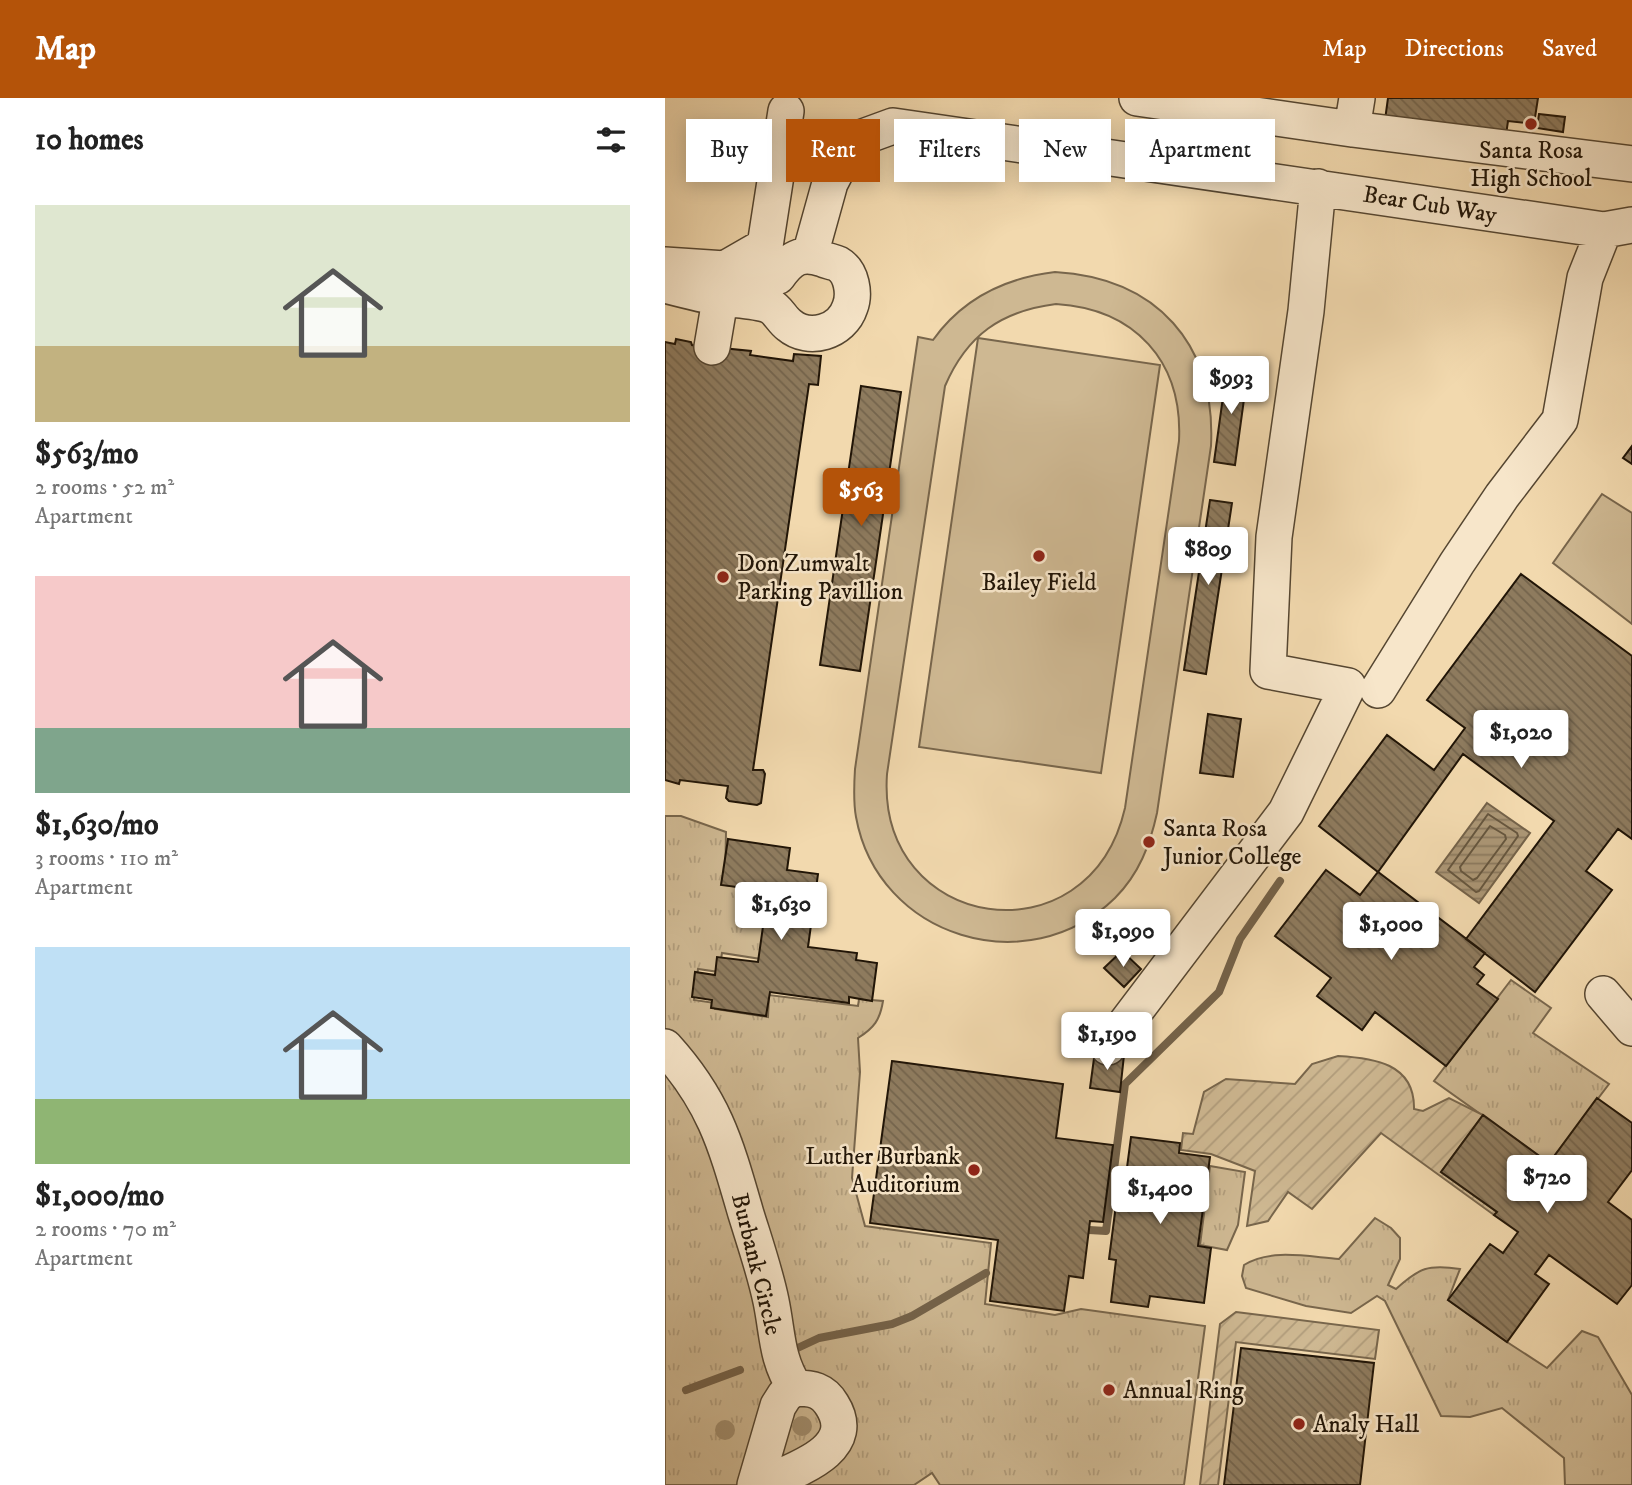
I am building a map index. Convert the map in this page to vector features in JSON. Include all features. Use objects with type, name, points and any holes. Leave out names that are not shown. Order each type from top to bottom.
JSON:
[{"type":"lane","points":[[1137,98],[1354,114],[1632,164]]},
{"type":"lane","points":[[712,347],[722,284],[765,246],[786,111]]},
{"type":"lane","name":"Bear Cub Way","points":[[810,255],[829,183],[852,141],[893,126],[1618,228]]},
{"type":"lane","points":[[776,175],[829,183]]},
{"type":"lane","points":[[1108,1047],[1290,816],[1348,686],[1268,671],[1274,537],[1306,311],[1318,187]]},
{"type":"lane","points":[[1378,690],[1502,496],[1560,420],[1585,278],[1618,228]]},
{"type":"lane","points":[[665,265],[722,284],[770,306],[789,325],[801,332],[825,332],[836,327],[851,307],[853,294],[851,282],[838,264],[810,255],[797,258],[786,265],[778,276],[722,284],[665,285]]},
{"type":"lane","points":[[1602,994],[1632,1028]]},
{"type":"lane","name":"Burbank Circle","points":[[665,1047],[703,1095],[725,1143],[771,1301],[783,1368],[795,1388]]},
{"type":"lane","points":[[755,1485],[778,1406],[789,1391],[795,1388],[818,1391],[829,1399],[836,1410],[839,1423],[832,1447],[823,1456],[761,1485]]},
{"type":"green space","points":[[1055,272],[1091,277],[1123,287],[1151,303],[1173,323],[1191,348],[1203,377],[1210,409],[1211,446],[1157,813],[1142,858],[1131,879],[1115,898],[1080,924],[1041,938],[1001,942],[961,935],[925,918],[894,893],[870,859],[856,817],[855,775],[918,337],[933,340],[958,312],[972,302],[1002,285]],"holes":[[[1056,304],[1084,308],[1109,316],[1131,328],[1149,344],[1163,364],[1173,387],[1178,412],[1179,441],[1125,808],[1104,858],[1071,891],[1031,907],[988,909],[948,895],[914,868],[893,827],[887,774],[945,386],[964,353],[988,328],[1036,307]]]},
{"type":"green space","name":"Bailey Field","points":[[978,338],[1160,365],[1101,773],[919,747]]},
{"type":"green space","points":[[1602,494],[1632,513],[1632,624],[1553,563]]},
{"type":"green space","points":[[665,816],[681,816],[726,832],[725,885],[771,892],[761,959],[722,953],[719,972],[698,969],[694,1000],[715,1003],[715,1009],[768,1017],[769,995],[858,1006],[859,999],[883,1001],[875,1023],[858,1038],[860,1072],[852,1178],[865,1226],[991,1243],[985,1304],[1055,1315],[1081,1309],[1205,1326],[1184,1485],[940,1485],[932,1473],[914,1485],[665,1485]]},
{"type":"green space","points":[[1511,980],[1551,1008],[1533,1033],[1609,1084],[1549,1163],[1434,1081]]},
{"type":"green space","points":[[1338,1056],[1378,1062],[1400,1073],[1412,1094],[1414,1109],[1423,1111],[1449,1098],[1483,1115],[1441,1172],[1497,1212],[1494,1215],[1381,1133],[1312,1209],[1288,1192],[1268,1221],[1247,1226],[1255,1171],[1211,1154],[1181,1150],[1183,1133],[1193,1134],[1204,1092],[1226,1079],[1295,1084],[1312,1064]]},
{"type":"green space","points":[[1210,1166],[1245,1172],[1238,1225],[1227,1250],[1200,1245]]},
{"type":"green space","points":[[1375,1218],[1391,1228],[1400,1238],[1400,1259],[1388,1285],[1396,1289],[1411,1276],[1425,1269],[1460,1269],[1448,1300],[1547,1368],[1582,1331],[1598,1337],[1632,1395],[1632,1485],[1565,1485],[1564,1458],[1502,1408],[1470,1417],[1441,1416],[1385,1301],[1377,1296],[1351,1313],[1306,1306],[1246,1288],[1242,1276],[1244,1265],[1278,1255],[1339,1259]]},
{"type":"green space","points":[[1236,1312],[1379,1330],[1375,1359],[1236,1342],[1218,1485],[1200,1485],[1220,1324]]},
{"type":"water","points":[[1487,803],[1530,833],[1479,903],[1436,872]]},
{"type":"building","points":[[1388,98],[1538,98],[1534,124],[1508,121],[1506,135],[1385,120]]},
{"type":"building","points":[[1539,114],[1565,117],[1563,132],[1537,128]]},
{"type":"building","name":"Don Zumwalt Parking Pavillion","points":[[676,339],[691,342],[692,345],[751,351],[750,355],[793,361],[794,354],[821,356],[818,385],[809,384],[753,770],[763,770],[765,774],[761,803],[757,805],[729,801],[726,798],[728,786],[680,780],[679,784],[665,780],[665,342],[675,344]]},
{"type":"building","points":[[1227,368],[1248,370],[1235,465],[1214,462]]},
{"type":"building","points":[[861,386],[901,392],[860,671],[820,665]]},
{"type":"building","points":[[1632,446],[1632,464],[1623,458]]},
{"type":"building","points":[[1210,500],[1232,503],[1206,674],[1184,670]]},
{"type":"building","points":[[1521,574],[1632,656],[1632,839],[1618,829],[1586,871],[1612,890],[1535,992],[1466,939],[1554,821],[1463,754],[1378,872],[1319,826],[1387,735],[1434,770],[1465,728],[1427,700]]},
{"type":"building","points":[[1208,714],[1241,719],[1233,777],[1200,773]]},
{"type":"building","points":[[728,839],[790,848],[787,870],[818,874],[808,947],[857,953],[856,960],[877,963],[872,1001],[849,997],[849,1003],[770,992],[766,1016],[711,1008],[712,1000],[692,997],[695,972],[715,975],[717,957],[758,962],[768,891],[721,885]]},
{"type":"building","points":[[1326,870],[1360,895],[1378,872],[1485,953],[1474,967],[1484,975],[1477,984],[1498,999],[1446,1066],[1375,1012],[1362,1030],[1317,996],[1331,978],[1275,936]]},
{"type":"building","points":[[1122,951],[1141,969],[1124,987],[1104,968]]},
{"type":"building","points":[[1095,1051],[1124,1055],[1120,1092],[1090,1088]]},
{"type":"building","points":[[892,1061],[1063,1084],[1056,1138],[1113,1145],[1103,1222],[1090,1221],[1083,1278],[1069,1276],[1064,1311],[990,1301],[998,1240],[870,1223]]},
{"type":"building","points":[[1597,1098],[1632,1123],[1632,1170],[1608,1202],[1632,1220],[1632,1285],[1617,1304],[1549,1255],[1535,1274],[1549,1284],[1507,1342],[1448,1300],[1490,1244],[1503,1253],[1518,1232],[1494,1215],[1497,1212],[1441,1172],[1483,1115],[1549,1163]]},
{"type":"building","points":[[1131,1137],[1180,1143],[1179,1153],[1210,1157],[1198,1246],[1211,1248],[1204,1303],[1150,1296],[1148,1307],[1111,1302],[1116,1260],[1109,1259],[1117,1197],[1123,1198]]},
{"type":"building","name":"Analy Hall","points":[[1241,1348],[1374,1363],[1360,1485],[1224,1485]]},
{"type":"waterway","points":[[1089,1230],[1106,1231],[1125,1084],[1219,992],[1240,939],[1280,881]]},
{"type":"waterway","points":[[789,1352],[819,1338],[892,1324],[912,1316],[986,1273]]},
{"type":"waterway","points":[[686,1390],[740,1370]]},
{"type":"place","name":"Santa Rosa High School","points":[[1531,124]]},
{"type":"place","name":"Bailey Field","points":[[1039,556]]},
{"type":"place","name":"Don Zumwalt Parking Pavillion","points":[[723,577]]},
{"type":"place","name":"Santa Rosa Junior College","points":[[1149,842]]},
{"type":"place","name":"Luther Burbank Auditorium","points":[[974,1170]]},
{"type":"place","name":"Annual Ring","points":[[1109,1390]]},
{"type":"place","name":"Analy Hall","points":[[1299,1424]]}]
